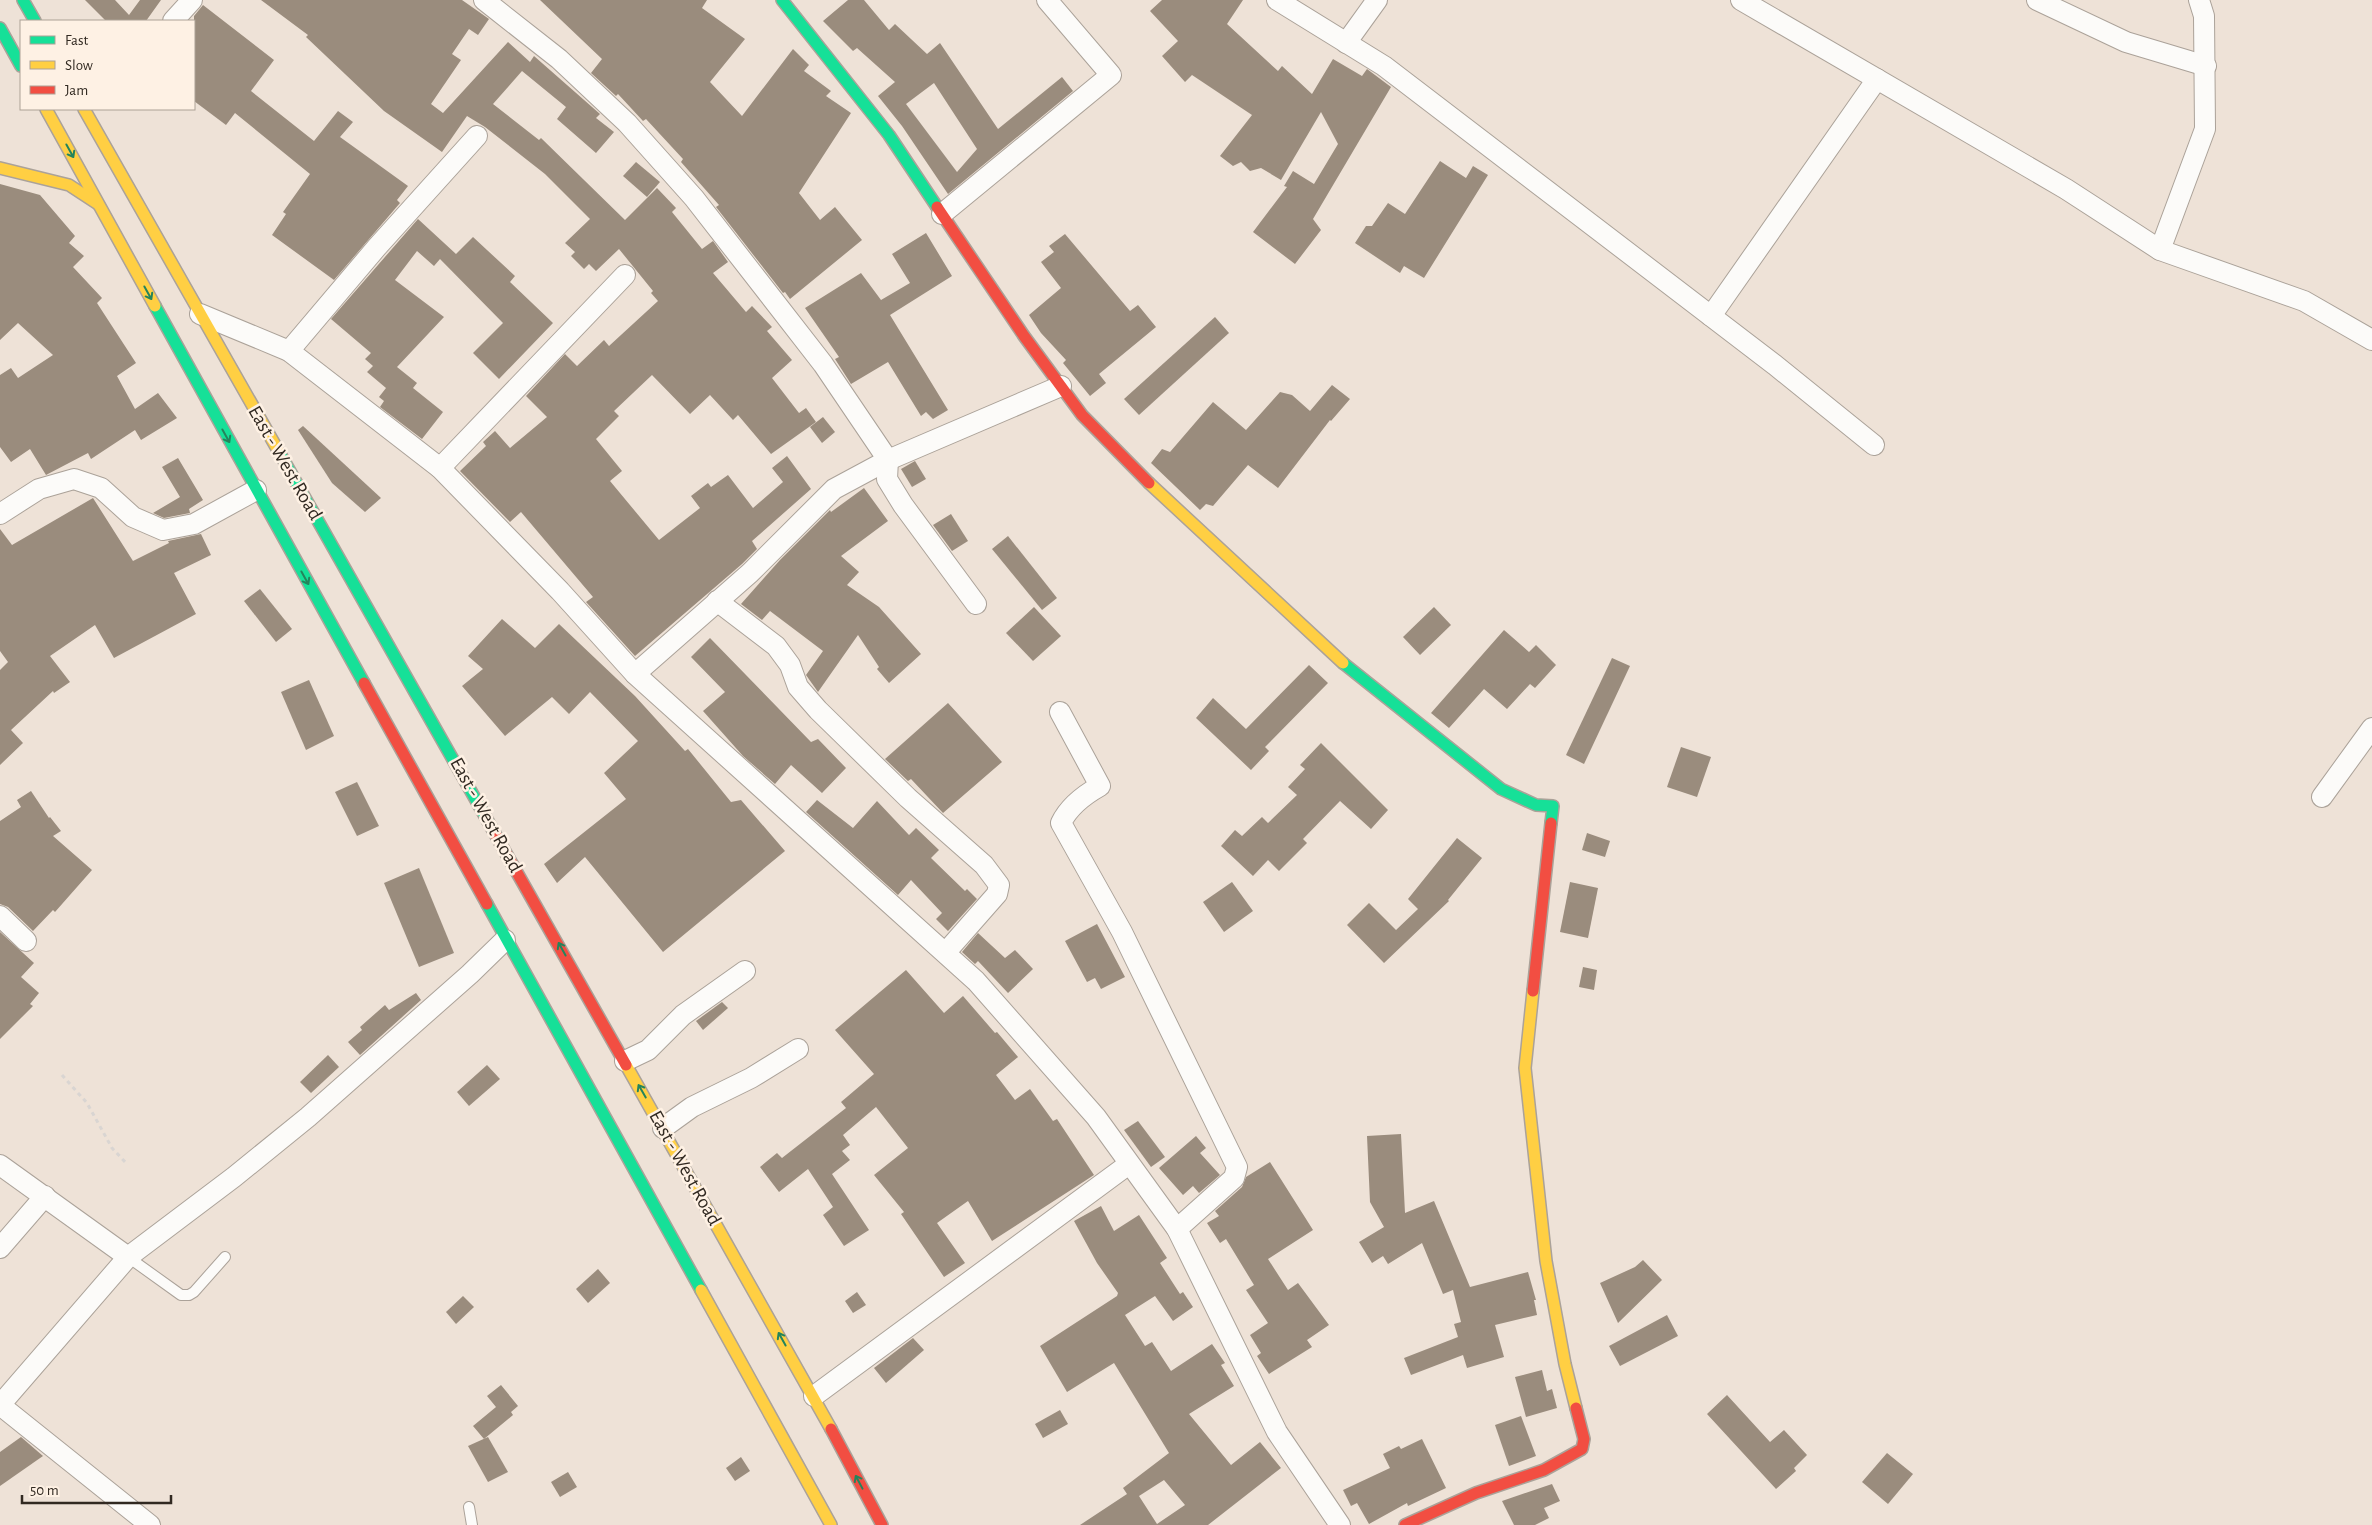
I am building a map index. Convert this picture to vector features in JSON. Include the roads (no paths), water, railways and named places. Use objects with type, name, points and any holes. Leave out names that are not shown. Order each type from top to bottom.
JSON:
[{"type":"main road","points":[[23,0],[34,20]]},
{"type":"main road","points":[[782,0],[889,135],[1082,415],[1164,498],[1349,668],[1501,789],[1536,805],[1553,806],[1525,1068],[1546,1261],[1565,1364],[1584,1439],[1582,1448],[1567,1460],[1532,1476],[1475,1494],[1405,1525]]},
{"type":"main road","points":[[0,28],[20,64]]},
{"type":"main road","name":"East - West Road","points":[[47,110],[827,1523]]},
{"type":"main road","name":"East - West Road","points":[[90,112],[200,314],[814,1396],[882,1525]]},
{"type":"main road","points":[[0,168],[69,185],[100,205]]},
{"type":"street","points":[[174,20],[192,0]]},
{"type":"street","points":[[484,0],[559,60],[627,123],[694,198],[823,364],[888,460],[887,479],[903,505],[976,604]]},
{"type":"street","points":[[942,214],[1111,75],[1047,0]]},
{"type":"street","points":[[1277,0],[1384,66],[1711,316],[1874,445]]},
{"type":"street","points":[[1346,43],[1377,0]]},
{"type":"street","points":[[1741,0],[2066,189],[2160,250],[2304,301],[2372,340]]},
{"type":"street","points":[[2037,0],[2126,42],[2206,66]]},
{"type":"street","points":[[2160,250],[2205,129],[2206,66],[2204,16],[2199,0]]},
{"type":"street","points":[[1711,316],[1877,79]]},
{"type":"street","points":[[289,350],[377,247],[477,136]]},
{"type":"street","points":[[440,468],[625,276]]},
{"type":"street","points":[[200,314],[289,350],[440,468],[636,674],[768,796],[946,952],[976,981],[1090,1110],[1177,1229],[1277,1432],[1340,1525]]},
{"type":"street","points":[[636,674],[750,573],[834,489],[888,460],[1061,386]]},
{"type":"street","points":[[0,514],[39,489],[74,479],[101,488],[133,518],[163,530],[194,524],[256,490]]},
{"type":"street","points":[[717,602],[776,646],[790,665],[798,687],[818,710],[908,798],[984,864],[999,885],[997,894],[946,952]]},
{"type":"street","points":[[1060,712],[1100,786],[1087,794],[1066,812],[1061,823],[1122,932],[1237,1167],[1234,1178],[1177,1229]]},
{"type":"street","points":[[2322,797],[2372,728]]},
{"type":"street","points":[[0,916],[26,941]]},
{"type":"street","points":[[150,1525],[0,1405],[128,1257],[301,1122],[470,974],[505,940]]},
{"type":"street","points":[[625,1061],[648,1050],[683,1015],[745,971]]},
{"type":"street","points":[[663,1128],[692,1107],[751,1078],[798,1049]]},
{"type":"street","points":[[814,1396],[1129,1164]]},
{"type":"street","points":[[0,1165],[128,1257]]},
{"type":"street","points":[[0,1248],[45,1196]]},
{"type":"lane","points":[[128,1257],[181,1294],[189,1295],[194,1292],[225,1257]]},
{"type":"lane","points":[[469,1507],[472,1525]]}]
